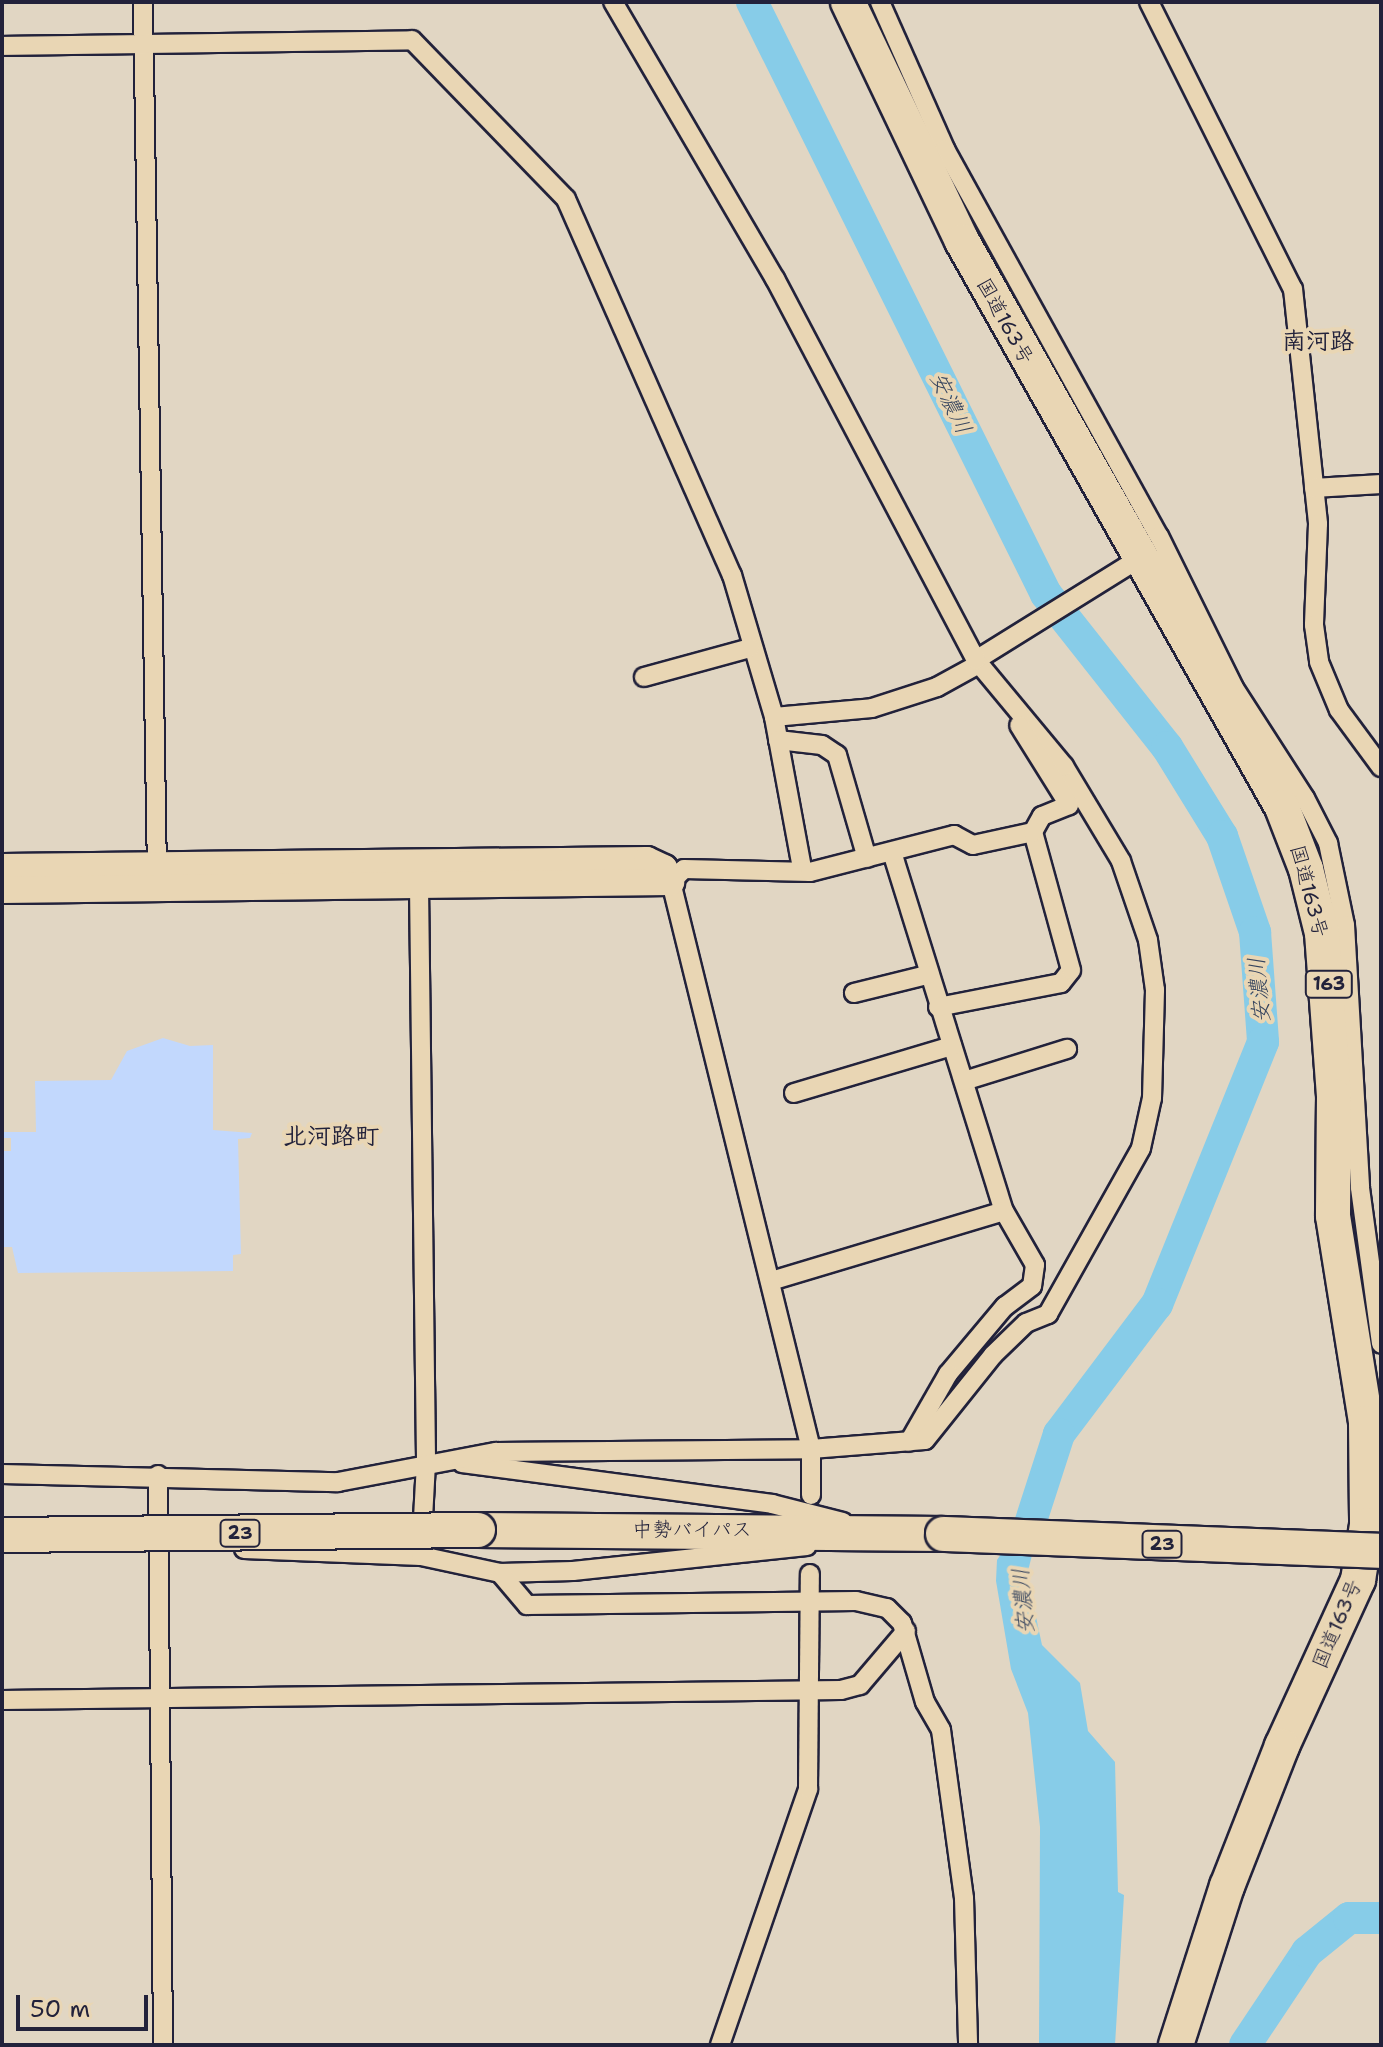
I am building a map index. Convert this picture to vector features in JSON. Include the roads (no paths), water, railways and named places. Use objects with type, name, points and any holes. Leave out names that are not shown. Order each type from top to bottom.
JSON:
[{"type":"highway","name":"国道163号","points":[[848,2],[962,241],[1130,564],[1282,807],[1315,899],[1329,981],[1338,1264],[1374,1455],[1367,1525],[1358,1580],[1282,1746],[1227,1886],[1176,2045]]},
{"type":"highway","name":"中勢バイパス","points":[[2,1535],[478,1530],[889,1533],[1381,1551]]},
{"type":"street","points":[[143,2],[157,877]]},
{"type":"street","points":[[613,2],[775,279],[979,660],[1069,805],[1042,816],[1033,832],[1071,970],[1061,983],[938,1007]]},
{"type":"street","points":[[880,2],[945,149],[1159,536],[1234,688],[1305,798],[1328,843],[1345,925],[1360,1188],[1381,1344]]},
{"type":"street","points":[[1149,2],[1293,289],[1318,524],[1314,625],[1319,662],[1339,710],[1381,767]]},
{"type":"street","points":[[2,46],[412,40],[566,199],[732,575],[750,648],[774,717],[802,868]]},
{"type":"street","points":[[1314,488],[1381,484]]},
{"type":"street","points":[[774,717],[872,708],[937,687],[1130,564]]},
{"type":"street","points":[[644,677],[750,648]]},
{"type":"street","points":[[2,1474],[158,1475],[338,1482],[496,1452],[811,1449],[925,1440],[993,1355],[1026,1323],[1048,1314],[1134,1164],[1152,1098],[1155,990],[1135,897],[1121,861],[1064,766],[1020,709],[999,691]]},
{"type":"street","points":[[778,740],[822,745],[837,755],[867,858]]},
{"type":"street","points":[[2,867],[157,877],[419,886],[671,882],[684,869],[802,868],[810,872],[954,835],[973,845],[1033,832]]},
{"type":"street","points":[[892,852],[927,975],[1004,1211],[1035,1265],[1032,1286],[1005,1306],[948,1374],[909,1442]]},
{"type":"street","points":[[2,890],[157,877],[647,860],[664,868],[671,882],[811,1449],[811,1495]]},
{"type":"street","points":[[419,886],[426,1463],[421,1556]]},
{"type":"street","points":[[854,993],[927,975]]},
{"type":"street","points":[[794,1093],[952,1046]]},
{"type":"street","points":[[964,1081],[1067,1049]]},
{"type":"street","points":[[771,1281],[1004,1211]]},
{"type":"street","points":[[451,1461],[772,1504],[889,1533]]},
{"type":"street","points":[[158,1475],[163,2045]]},
{"type":"street","points":[[2,1550],[421,1556],[500,1573],[757,1554],[889,1533]]},
{"type":"street","points":[[500,1573],[527,1605],[856,1601],[887,1608],[906,1631],[925,1702],[941,1730],[964,1898],[968,2045]]},
{"type":"street","points":[[720,2045],[808,1789],[810,1574]]},
{"type":"street","points":[[2,1700],[809,1691],[860,1685],[906,1631]]},
{"type":"water","points":[[1051,1479],[1027,1575],[1042,1645],[1080,1683],[1088,1731],[1115,1762],[1118,1892],[1124,1895],[1115,2045],[1039,2045],[1040,1827],[1028,1713],[1011,1669],[996,1581],[997,1560]]},
{"type":"waterway","name":"安濃川","points":[[752,2],[1046,594],[1167,747],[1222,836],[1255,932],[1263,1042],[1157,1304],[1059,1434],[1025,1539]]},
{"type":"waterway","points":[[1245,2045],[1307,1952],[1349,1918],[1381,1918]]},
{"type":"district","name":"南河路","points":[[1318,342]]},
{"type":"district","name":"北河路町","points":[[331,1137]]}]
